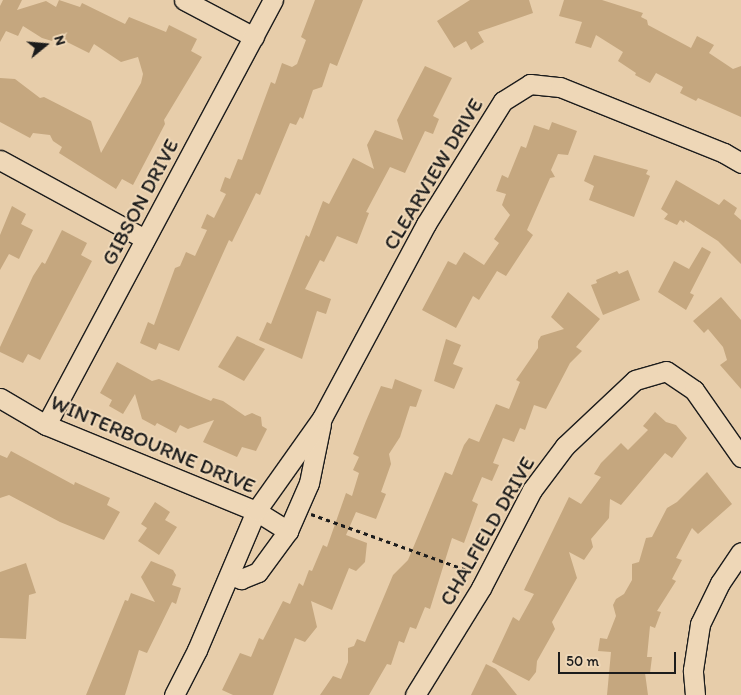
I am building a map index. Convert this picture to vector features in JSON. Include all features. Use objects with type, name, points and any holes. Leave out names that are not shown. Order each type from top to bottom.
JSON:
[{"type":"street","points":[[184,0],[254,37]]},
{"type":"street","name":"GIBSON DRIVE","points":[[46,425],[273,0]]},
{"type":"street","name":"CLEARVIEW DRIVE","points":[[174,695],[230,575],[256,511],[322,418],[426,224],[503,101],[530,84],[560,87],[724,153],[741,163]]},
{"type":"street","points":[[0,160],[145,239]]},
{"type":"street","name":"CHALFIELD DRIVE","points":[[415,695],[487,577],[537,483],[565,446],[635,380],[666,370],[694,390],[741,457]]},
{"type":"street","name":"WINTERBOURNE DRIVE","points":[[0,398],[46,425],[256,511],[288,531]]},
{"type":"street","name":"CLEARVIEW DRIVE","points":[[230,575],[241,579],[258,572],[288,531],[309,483],[322,418]]},
{"type":"street","points":[[695,695],[693,670],[700,624],[741,552]]},
{"type":"path","points":[[298,509],[487,577]]},
{"type":"building","points":[[3,0],[22,0],[17,10],[46,1],[56,7],[59,0],[80,7],[82,3],[125,24],[129,17],[166,32],[169,25],[197,39],[191,51],[202,57],[164,120],[165,124],[133,185],[122,179],[116,189],[59,153],[62,147],[53,141],[50,135],[33,133],[30,138],[0,122],[0,78],[15,79],[40,98],[44,97],[91,121],[101,153],[141,83],[143,74],[138,57],[121,62],[94,44],[89,53],[55,36],[52,41],[42,38],[23,26],[18,36],[6,31],[0,42],[0,6]]},
{"type":"building","points":[[315,0],[363,0],[337,66],[330,63],[322,87],[313,90],[303,119],[300,117],[296,125],[290,123],[260,195],[256,193],[232,242],[229,240],[179,351],[159,343],[156,350],[140,343],[148,322],[154,325],[175,268],[180,266],[186,252],[195,256],[207,230],[201,228],[207,214],[214,218],[226,194],[220,191],[225,177],[230,179],[238,159],[242,160],[271,82],[275,84],[282,63],[292,67],[297,64],[306,40],[301,37]]},
{"type":"building","points":[[470,0],[529,0],[533,13],[478,32],[484,42],[471,50],[466,41],[454,48],[437,21]]},
{"type":"building","points":[[564,0],[602,0],[643,13],[641,17],[647,20],[648,25],[691,48],[697,36],[714,45],[709,53],[733,69],[741,66],[741,117],[698,98],[696,101],[680,93],[683,87],[656,73],[650,83],[635,75],[636,73],[618,61],[623,52],[596,35],[591,48],[575,43],[582,22],[559,16]]},
{"type":"building","points":[[425,66],[452,78],[433,116],[439,119],[433,134],[425,131],[405,173],[390,167],[366,212],[369,213],[357,244],[337,236],[324,262],[320,260],[305,289],[331,299],[326,314],[317,311],[302,359],[259,340],[267,322],[271,324],[306,235],[309,237],[323,201],[329,204],[353,158],[374,169],[367,145],[375,130],[403,140],[397,120]]},
{"type":"building","points":[[552,122],[577,131],[568,155],[558,154],[551,170],[555,177],[550,178],[527,230],[533,235],[506,276],[497,271],[479,300],[473,296],[456,328],[422,310],[448,261],[456,265],[464,252],[484,265],[499,243],[494,239],[510,215],[502,205],[506,194],[496,191],[502,175],[508,178],[521,146],[526,148],[534,125],[549,130]]},
{"type":"building","points":[[594,155],[648,170],[646,174],[650,176],[634,217],[589,200],[594,186],[584,181]]},
{"type":"building","points":[[676,180],[719,205],[724,199],[737,208],[734,214],[741,220],[741,264],[718,241],[685,220],[684,223],[680,220],[677,225],[664,219],[668,214],[661,209]]},
{"type":"building","points":[[12,206],[26,214],[21,224],[33,230],[19,259],[9,254],[0,270],[0,235]]},
{"type":"building","points":[[62,230],[87,243],[81,255],[92,261],[40,360],[28,354],[23,363],[0,352],[0,347],[33,276],[42,262],[45,264]]},
{"type":"building","points":[[702,247],[711,252],[690,293],[694,295],[686,310],[658,292],[674,261],[689,269]]},
{"type":"building","points":[[628,270],[640,300],[603,315],[591,285],[597,283],[596,280],[617,271],[619,274]]},
{"type":"building","points":[[568,292],[600,319],[576,347],[582,351],[570,363],[546,409],[534,405],[525,430],[520,428],[514,442],[503,438],[493,463],[499,465],[492,481],[482,477],[472,501],[478,504],[464,543],[452,538],[430,609],[425,607],[416,629],[410,627],[404,643],[399,641],[391,665],[387,664],[369,695],[320,695],[333,676],[341,679],[348,662],[348,648],[354,646],[357,639],[365,642],[393,575],[408,560],[445,472],[452,475],[464,445],[469,438],[479,442],[496,404],[509,409],[520,382],[516,380],[538,348],[538,341],[541,336],[564,329],[551,317]]},
{"type":"building","points":[[721,297],[741,320],[741,389],[720,365],[727,360],[723,347],[708,329],[704,333],[693,321]]},
{"type":"building","points":[[237,336],[265,349],[244,381],[218,367]]},
{"type":"building","points":[[446,339],[461,345],[453,364],[463,368],[454,389],[434,381]]},
{"type":"building","points":[[117,362],[152,381],[159,379],[211,401],[213,398],[223,401],[245,416],[252,413],[261,417],[262,426],[267,429],[256,451],[242,447],[237,457],[203,442],[214,420],[188,429],[180,425],[176,433],[157,423],[155,426],[142,419],[135,394],[123,414],[109,406],[112,400],[100,393]]},
{"type":"building","points":[[395,379],[422,390],[416,407],[410,406],[400,437],[389,454],[391,464],[381,492],[386,494],[376,519],[356,512],[346,535],[367,543],[365,562],[356,571],[349,568],[332,610],[311,601],[317,627],[305,642],[295,638],[273,695],[233,695],[222,690],[240,653],[251,657],[259,638],[263,640],[283,601],[290,604],[299,583],[303,586],[309,570],[312,571],[323,545],[327,547],[346,493],[352,496],[359,473],[353,470],[359,457],[353,454],[366,421],[381,386],[392,389]]},
{"type":"building","points":[[655,412],[666,422],[676,425],[687,438],[672,458],[665,453],[621,505],[610,499],[609,518],[591,539],[593,547],[584,560],[569,552],[577,578],[552,622],[555,629],[537,661],[536,672],[529,681],[492,662],[513,617],[519,621],[534,594],[524,590],[569,497],[581,504],[601,477],[594,474],[601,463],[621,443],[628,450],[648,430],[643,426]]},
{"type":"building","points":[[11,451],[74,485],[75,482],[110,498],[107,505],[120,512],[104,540],[60,522],[9,495],[0,498],[0,455],[7,458]]},
{"type":"building","points":[[707,472],[732,504],[698,534],[692,528],[676,558],[682,560],[672,579],[676,581],[657,611],[661,612],[655,628],[650,626],[647,657],[652,657],[650,673],[645,673],[648,695],[607,695],[611,652],[598,651],[600,638],[607,639],[616,616],[613,605],[616,599],[624,594],[632,580],[632,564],[639,562],[646,538],[652,537],[667,508],[677,502]]},
{"type":"building","points":[[155,502],[170,512],[165,520],[177,527],[159,555],[138,541],[147,528],[141,524]]},
{"type":"building","points":[[151,561],[173,570],[176,575],[172,585],[181,588],[176,604],[172,602],[147,653],[139,650],[125,695],[86,695],[125,600],[128,601],[131,593],[155,602],[141,577]]},
{"type":"building","points":[[26,563],[36,593],[29,595],[26,639],[0,638],[0,572]]},
{"type":"building","points":[[486,664],[496,669],[517,695],[471,695]]}]
